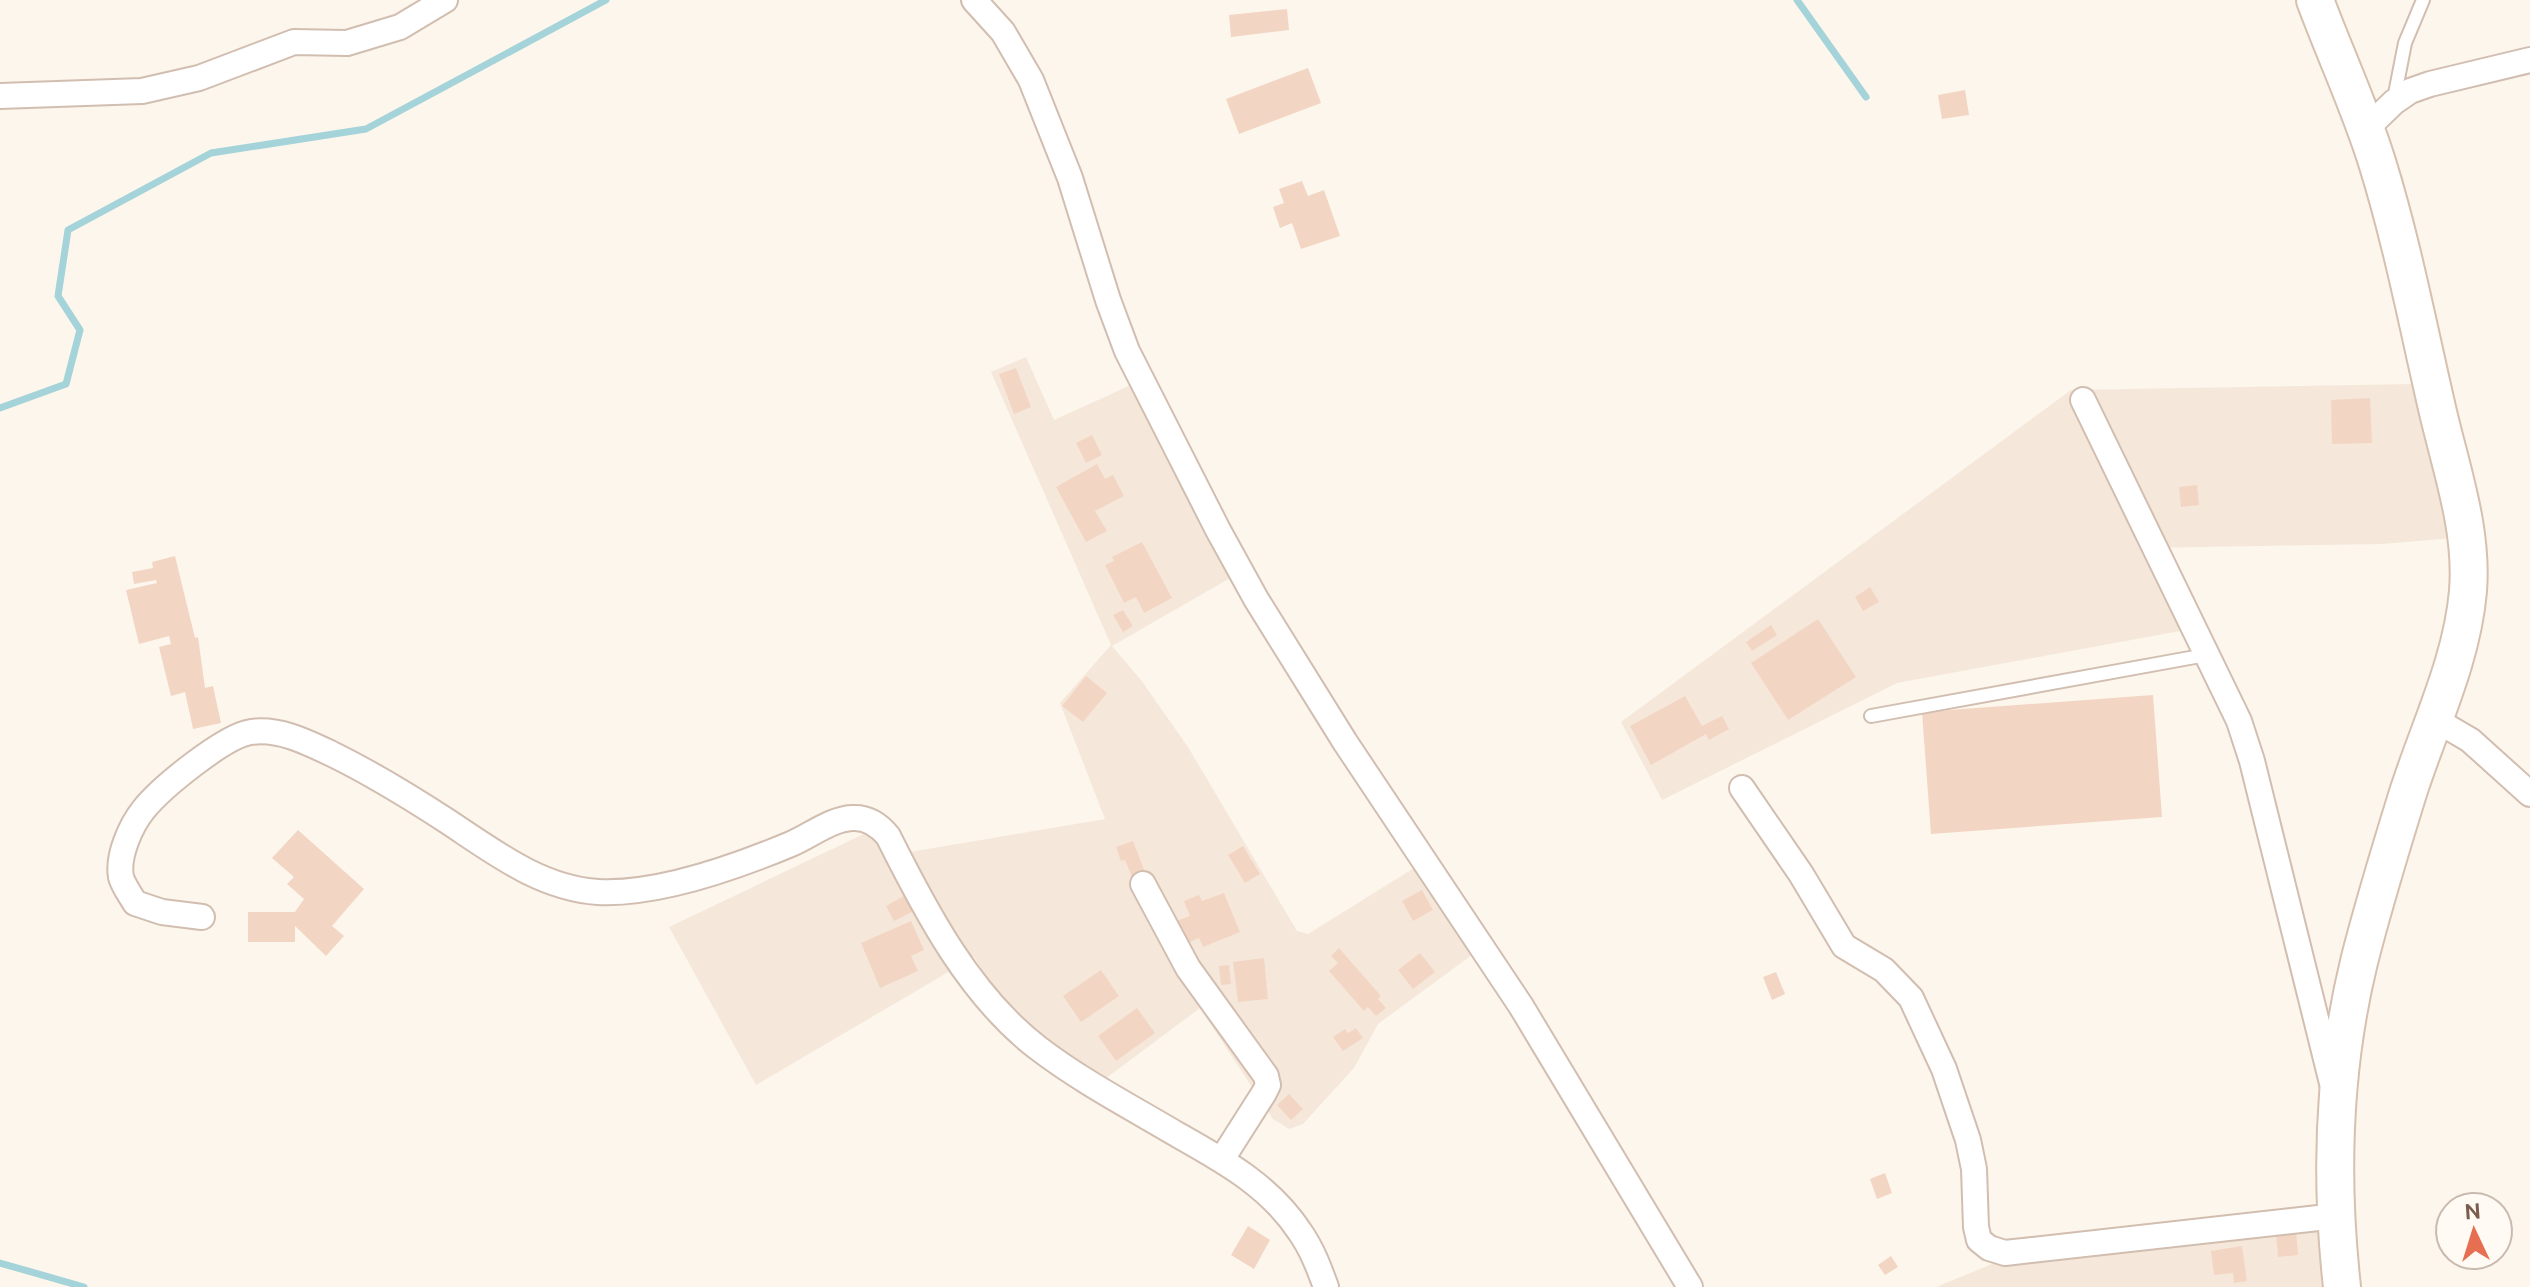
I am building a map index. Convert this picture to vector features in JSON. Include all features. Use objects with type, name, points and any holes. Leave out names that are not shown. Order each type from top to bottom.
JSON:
[{"type":"street","points":[[0,96],[142,91],[199,78],[294,42],[347,43],[387,31],[400,27],[445,0]]},
{"type":"street","points":[[974,0],[1003,32],[1031,80],[1070,178],[1127,351],[1256,599],[1337,729],[1521,1006],[1690,1287]]},
{"type":"street","points":[[2315,0],[2366,129],[2389,200],[2461,505],[2469,573],[2466,611],[2457,650],[2387,860],[2359,964],[2344,1044],[2334,1152],[2342,1287]]},
{"type":"street","points":[[2366,129],[2410,91],[2530,60]]},
{"type":"street","points":[[2083,400],[2239,721],[2252,761],[2338,1104]]},
{"type":"street","points":[[2434,719],[2470,740],[2530,794]]},
{"type":"street","points":[[202,917],[162,912],[135,903],[121,877],[122,851],[141,813],[155,796],[215,750],[242,734],[253,732],[280,734],[301,740],[346,761],[386,783],[518,868],[583,891],[617,893],[646,890],[747,860],[839,821],[865,819],[888,836],[933,923],[984,996],[1006,1019],[1036,1047],[1079,1076],[1222,1159],[1263,1189],[1291,1219],[1306,1242],[1326,1287]]},
{"type":"street","points":[[1742,788],[1801,874],[1844,946],[1884,970],[1911,998],[1944,1069],[1968,1140],[1974,1169],[1976,1227],[1979,1240],[1989,1248],[2005,1253],[2336,1216]]},
{"type":"street","points":[[1143,884],[1188,968],[1266,1076],[1268,1085],[1264,1093],[1222,1159]]},
{"type":"lane","points":[[2394,102],[2405,43],[2423,0]]},
{"type":"lane","points":[[1871,716],[2206,655]]},
{"type":"shaded area","points":[[1026,357],[1054,420],[1131,385],[1232,577],[1112,646],[1141,680],[1188,747],[1297,931],[1308,934],[1419,865],[1476,952],[1378,1024],[1354,1068],[1303,1124],[1289,1129],[1273,1119],[1200,1008],[1105,1079],[1049,1045],[1000,999],[974,957],[756,1085],[669,927],[870,831],[886,856],[1105,819],[1060,703],[1111,645],[991,372]]},
{"type":"shaded area","points":[[2412,384],[2454,538],[2382,544],[2142,548],[2180,631],[1897,683],[1662,800],[1621,722],[2071,390]]},
{"type":"shaded area","points":[[2318,1226],[2325,1287],[1936,1287],[1997,1262]]},
{"type":"building","points":[[1287,9],[1289,30],[1231,37],[1229,15]]},
{"type":"building","points":[[1308,68],[1321,103],[1239,134],[1226,99]]},
{"type":"building","points":[[1965,90],[1969,115],[1942,119],[1938,95]]},
{"type":"building","points":[[1302,181],[1308,196],[1324,190],[1340,236],[1301,249],[1292,223],[1280,228],[1273,207],[1284,203],[1279,189]]},
{"type":"building","points":[[1016,368],[1031,407],[1014,414],[999,374]]},
{"type":"building","points":[[2370,398],[2372,443],[2332,444],[2331,400]]},
{"type":"building","points":[[1092,435],[1102,455],[1086,463],[1076,443]]},
{"type":"building","points":[[1097,464],[1105,479],[1113,475],[1124,496],[1095,511],[1107,531],[1086,542],[1056,487]]},
{"type":"building","points":[[2197,485],[2199,505],[2181,507],[2179,487]]},
{"type":"building","points":[[1142,542],[1172,598],[1144,613],[1136,597],[1124,603],[1105,565],[1114,561],[1112,557]]},
{"type":"building","points":[[175,556],[195,638],[198,637],[205,688],[213,686],[221,723],[193,729],[185,692],[171,696],[159,647],[171,644],[169,636],[139,644],[126,590],[157,583],[156,580],[134,584],[132,572],[153,568],[152,562]]},
{"type":"building","points":[[1870,587],[1879,602],[1863,611],[1855,597]]},
{"type":"building","points":[[1123,610],[1133,626],[1123,632],[1113,615]]},
{"type":"building","points":[[1818,619],[1856,677],[1788,720],[1751,663]]},
{"type":"building","points":[[1771,625],[1777,635],[1752,651],[1746,642]]},
{"type":"building","points":[[1086,676],[1107,693],[1083,722],[1062,706]]},
{"type":"building","points":[[2153,695],[2162,817],[1931,834],[1922,712]]},
{"type":"building","points":[[1685,696],[1702,726],[1722,716],[1729,729],[1709,740],[1706,734],[1651,765],[1630,726]]},
{"type":"building","points":[[298,830],[364,889],[332,926],[344,936],[326,956],[295,926],[295,942],[248,942],[248,912],[295,912],[304,899],[287,884],[294,877],[272,858]]},
{"type":"building","points":[[1133,841],[1145,872],[1132,877],[1116,847]]},
{"type":"building","points":[[1243,846],[1260,874],[1245,883],[1228,855]]},
{"type":"building","points":[[1422,890],[1433,910],[1413,921],[1402,901]]},
{"type":"building","points":[[1224,893],[1240,932],[1203,947],[1199,938],[1185,944],[1176,921],[1190,916],[1184,901],[1199,895],[1202,901]]},
{"type":"building","points":[[906,895],[914,911],[894,921],[886,906]]},
{"type":"building","points":[[911,921],[924,950],[911,956],[918,971],[880,988],[861,943]]},
{"type":"building","points":[[1339,948],[1381,996],[1378,999],[1386,1008],[1376,1016],[1368,1007],[1364,1011],[1329,971],[1338,963],[1331,956]]},
{"type":"building","points":[[1420,953],[1435,972],[1413,989],[1398,970]]},
{"type":"building","points":[[1264,958],[1268,999],[1238,1002],[1233,962]]},
{"type":"building","points":[[1229,965],[1231,984],[1221,985],[1219,966]]},
{"type":"building","points":[[1101,970],[1119,996],[1081,1022],[1063,996]]},
{"type":"building","points":[[1776,972],[1785,994],[1772,1000],[1763,977]]},
{"type":"building","points":[[1137,1008],[1155,1033],[1116,1061],[1098,1036]]},
{"type":"building","points":[[1356,1028],[1363,1038],[1343,1051],[1333,1037],[1345,1029],[1348,1033]]},
{"type":"building","points":[[1289,1094],[1303,1109],[1291,1120],[1277,1105]]},
{"type":"building","points":[[1885,1173],[1892,1193],[1877,1199],[1870,1179]]},
{"type":"building","points":[[1248,1226],[1270,1240],[1254,1269],[1231,1255]]},
{"type":"building","points":[[2296,1230],[2298,1255],[2278,1257],[2276,1232]]},
{"type":"building","points":[[2242,1246],[2247,1281],[2234,1283],[2233,1273],[2214,1275],[2211,1251]]},
{"type":"building","points":[[1891,1256],[1898,1267],[1885,1275],[1878,1265]]},
{"type":"waterway","points":[[0,408],[66,384],[80,330],[58,296],[68,230],[211,153],[366,129],[606,0]]},
{"type":"waterway","points":[[1797,0],[1866,97]]},
{"type":"waterway","points":[[0,1263],[84,1287]]}]
